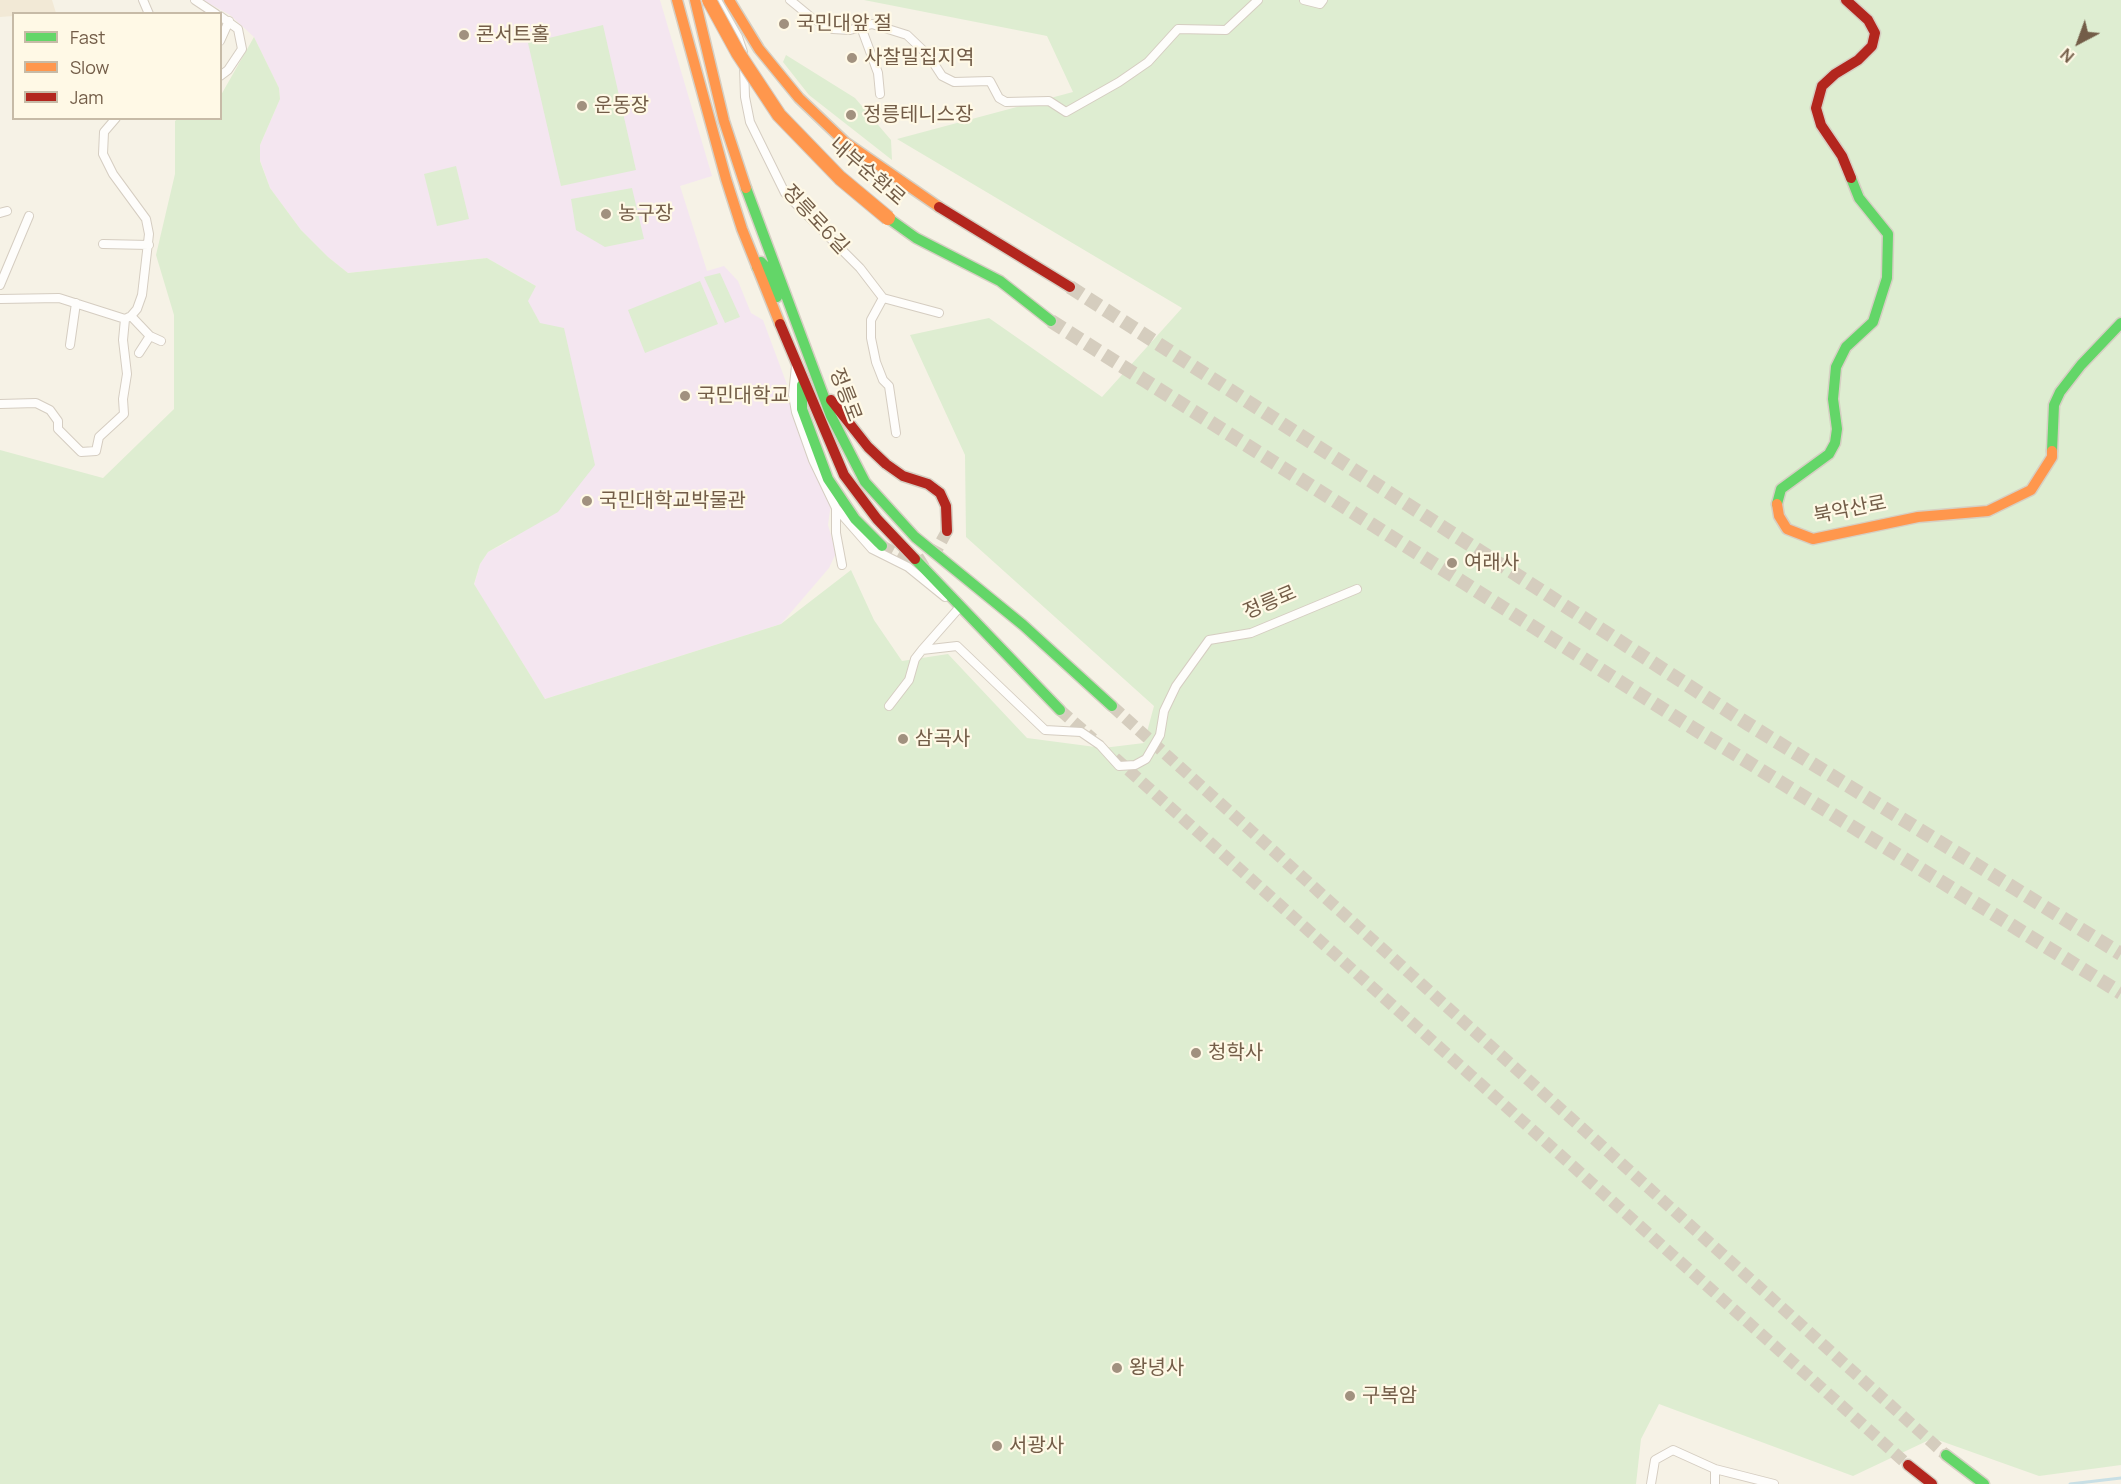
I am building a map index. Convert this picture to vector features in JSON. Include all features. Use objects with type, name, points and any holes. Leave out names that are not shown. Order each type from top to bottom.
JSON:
[{"type":"main road","name":"정릉로","points":[[677,0],[726,179],[757,267],[802,381],[844,475],[860,499],[1060,710]]},
{"type":"main road","name":"정릉로","points":[[695,0],[711,71],[740,172],[822,390],[848,452],[865,482],[887,509],[915,537],[1023,625],[1113,706]]},
{"type":"main road","name":"내부순환로","points":[[709,0],[738,53],[780,115],[840,178],[916,238],[1000,281],[1051,321]]},
{"type":"main road","name":"내부순환로","points":[[729,0],[759,49],[799,98],[871,162],[1070,287]]},
{"type":"main road","name":"북악산로","points":[[1846,0],[1868,20],[1875,33],[1872,46],[1858,60],[1834,74],[1822,86],[1816,108],[1821,125],[1842,156],[1859,198],[1888,234],[1887,278],[1873,322],[1846,347],[1836,367],[1833,399],[1835,443],[1829,454],[1781,489],[1777,500],[1779,516],[1787,529],[1802,537],[1813,539],[1918,517],[1988,510],[2031,490],[2052,457],[2054,405],[2060,392],[2081,365],[2121,324]]},
{"type":"main road","points":[[757,267],[761,262],[767,268],[786,321],[802,336]]},
{"type":"main road","points":[[802,381],[802,409],[828,479],[855,519],[882,546]]},
{"type":"main road","points":[[822,390],[868,447],[886,464],[903,476],[928,484],[940,493],[946,506],[947,531]]},
{"type":"main road","points":[[1946,1455],[1984,1484]]},
{"type":"main road","points":[[1908,1465],[1932,1484]]},
{"type":"street","points":[[195,0],[213,12]]},
{"type":"street","name":"정릉로6길","points":[[717,0],[742,47],[745,97],[750,122],[768,163],[786,193],[860,268],[883,298]]},
{"type":"street","points":[[790,0],[812,18],[833,29],[850,30],[872,24],[885,26],[907,35],[929,56],[942,76],[954,82],[990,81],[999,98],[1006,102],[1049,101],[1066,112],[1119,82],[1148,62],[1178,29],[1226,30],[1258,0]]},
{"type":"street","points":[[1304,0],[1320,4],[1323,0]]},
{"type":"street","points":[[222,17],[238,29],[242,49],[228,70],[222,74]]},
{"type":"street","points":[[222,37],[229,21]]},
{"type":"street","points":[[861,27],[878,73],[880,94]]},
{"type":"street","points":[[0,404],[36,403],[50,410],[58,421],[58,429],[81,452],[96,451],[99,437],[124,414],[123,399],[127,374],[123,340],[128,317],[137,309],[142,295],[149,227],[146,219],[113,174],[103,154],[104,132],[108,121]]},
{"type":"street","points":[[0,285],[29,216]]},
{"type":"street","points":[[103,244],[148,245]]},
{"type":"street","points":[[0,299],[59,298],[128,317],[150,336],[161,341]]},
{"type":"street","points":[[896,433],[889,386],[876,362],[870,320],[883,298],[939,313]]},
{"type":"street","points":[[70,345],[76,303]]},
{"type":"street","points":[[139,353],[150,336]]},
{"type":"street","name":"정릉로","points":[[796,364],[793,395],[796,412],[813,460],[836,508],[872,549],[908,567],[959,608],[1018,664]]},
{"type":"street","name":"정릉로","points":[[836,508],[836,533],[842,565]]},
{"type":"street","name":"정릉로","points":[[922,650],[957,646],[1045,730],[1081,732],[1100,745],[1119,766],[1135,765],[1146,759],[1151,751],[1160,735],[1164,711],[1176,686],[1209,640],[1251,633],[1357,589]]},
{"type":"street","points":[[889,706],[909,680],[915,659],[959,608]]},
{"type":"street","points":[[1652,1484],[1655,1461],[1673,1450],[1715,1469],[1774,1484]]},
{"type":"street","points":[[1715,1469],[1716,1484]]},
{"type":"shaded area","points":[[0,0],[52,0],[56,12],[12,12],[12,16],[0,17]]},
{"type":"shaded area","name":"국민대학교","points":[[203,0],[660,0],[712,176],[680,186],[707,271],[724,266],[738,281],[751,313],[763,320],[831,503],[828,525],[836,553],[829,568],[781,624],[545,699],[474,585],[480,564],[488,552],[511,540],[540,323],[527,301],[536,286],[487,258],[348,273],[328,257],[301,230],[270,188],[260,160],[260,145],[280,99],[279,88],[254,37],[230,15]]},
{"type":"green space","points":[[864,0],[2121,0],[2121,1465],[2039,1476],[1938,1440],[1929,1440],[1853,1476],[1659,1404],[1641,1439],[1636,1484],[0,1484],[0,450],[103,478],[174,409],[174,315],[156,255],[175,174],[175,121],[222,120],[222,93],[254,37],[279,88],[280,99],[260,145],[260,161],[270,188],[301,230],[328,257],[348,273],[487,258],[536,286],[528,301],[540,323],[564,328],[595,465],[558,512],[488,552],[480,564],[474,584],[545,699],[781,624],[851,570],[874,620],[902,661],[948,654],[1027,738],[1103,748],[1144,743],[1154,706],[966,537],[965,455],[910,335],[989,318],[1102,397],[1182,308],[897,139],[1073,92],[1047,36]]},
{"type":"green space","name":"운동장","points":[[603,25],[636,170],[561,186],[528,43]]},
{"type":"green space","name":"정릉테니스장","points":[[786,55],[855,98],[891,140],[892,160],[809,95],[783,62]]},
{"type":"green space","points":[[456,166],[469,219],[437,226],[424,174]]},
{"type":"green space","name":"농구장","points":[[632,188],[644,239],[605,247],[576,230],[571,199]]},
{"type":"green space","points":[[720,273],[740,317],[725,323],[704,277]]},
{"type":"green space","points":[[700,281],[718,324],[645,353],[628,310]]},
{"type":"waterway","points":[[2070,1484],[2121,1478]]},
{"type":"tunnel","points":[[1070,287],[1748,724],[2121,954]]},
{"type":"tunnel","points":[[1051,321],[1688,725],[2121,993]]},
{"type":"tunnel","points":[[882,546],[906,559],[922,561],[935,553],[947,531]]},
{"type":"tunnel","points":[[1112,706],[1946,1455]]},
{"type":"tunnel","points":[[1060,710],[1093,739]]},
{"type":"tunnel","points":[[1115,758],[1908,1465]]},
{"type":"traffic: fast","points":[[1777,504],[1781,489],[1829,454],[1835,443],[1837,429],[1833,399],[1836,367],[1846,347],[1873,322],[1887,278],[1888,234],[1859,198],[1851,178]]},
{"type":"traffic: fast","points":[[746,188],[831,416],[865,482],[915,537],[1023,625],[1112,706]]},
{"type":"traffic: fast","points":[[888,218],[916,238],[1000,281],[1051,321]]},
{"type":"traffic: fast","points":[[757,267],[761,262],[767,268],[777,297]]},
{"type":"traffic: fast","points":[[2052,451],[2054,405],[2060,392],[2081,365],[2121,323]]},
{"type":"traffic: fast","points":[[802,385],[802,409],[828,479],[855,519],[882,546]]},
{"type":"traffic: fast","points":[[915,559],[1060,710]]},
{"type":"traffic: fast","points":[[1946,1455],[1984,1484]]},
{"type":"traffic: slow","points":[[677,0],[726,179],[742,229],[780,324]]},
{"type":"traffic: slow","points":[[695,0],[724,121],[746,188]]},
{"type":"traffic: slow","points":[[709,0],[738,53],[779,115],[840,178],[888,218]]},
{"type":"traffic: slow","points":[[729,0],[759,49],[799,98],[845,142],[939,207]]},
{"type":"traffic: slow","points":[[1777,504],[1779,516],[1787,529],[1813,539],[1918,517],[1988,511],[2031,490],[2052,457],[2052,451]]},
{"type":"traffic: jam","points":[[1846,0],[1868,20],[1875,33],[1872,46],[1858,60],[1835,74],[1822,86],[1816,108],[1821,125],[1842,156],[1851,178]]},
{"type":"traffic: jam","points":[[939,207],[1070,287]]},
{"type":"traffic: jam","points":[[780,324],[844,475],[877,519],[915,559]]},
{"type":"traffic: jam","points":[[831,400],[868,447],[886,464],[903,476],[928,484],[940,493],[946,506],[947,531]]},
{"type":"traffic: jam","points":[[1908,1465],[1932,1484]]},
{"type":"place","name":"국민대앞 절","points":[[784,24]]},
{"type":"place","name":"콘서트홀","points":[[464,35]]},
{"type":"place","name":"사찰밀집지역","points":[[852,58]]},
{"type":"place","name":"운동장","points":[[582,106]]},
{"type":"place","name":"정릉테니스장","points":[[851,115]]},
{"type":"place","name":"농구장","points":[[606,214]]},
{"type":"place","name":"국민대학교","points":[[685,396]]},
{"type":"place","name":"국민대학교박물관","points":[[587,501]]},
{"type":"place","name":"여래사","points":[[1452,563]]},
{"type":"place","name":"삼곡사","points":[[903,739]]},
{"type":"place","name":"청학사","points":[[1196,1053]]},
{"type":"place","name":"왕녕사","points":[[1117,1368]]},
{"type":"place","name":"구복암","points":[[1350,1396]]},
{"type":"place","name":"서광사","points":[[997,1446]]}]
